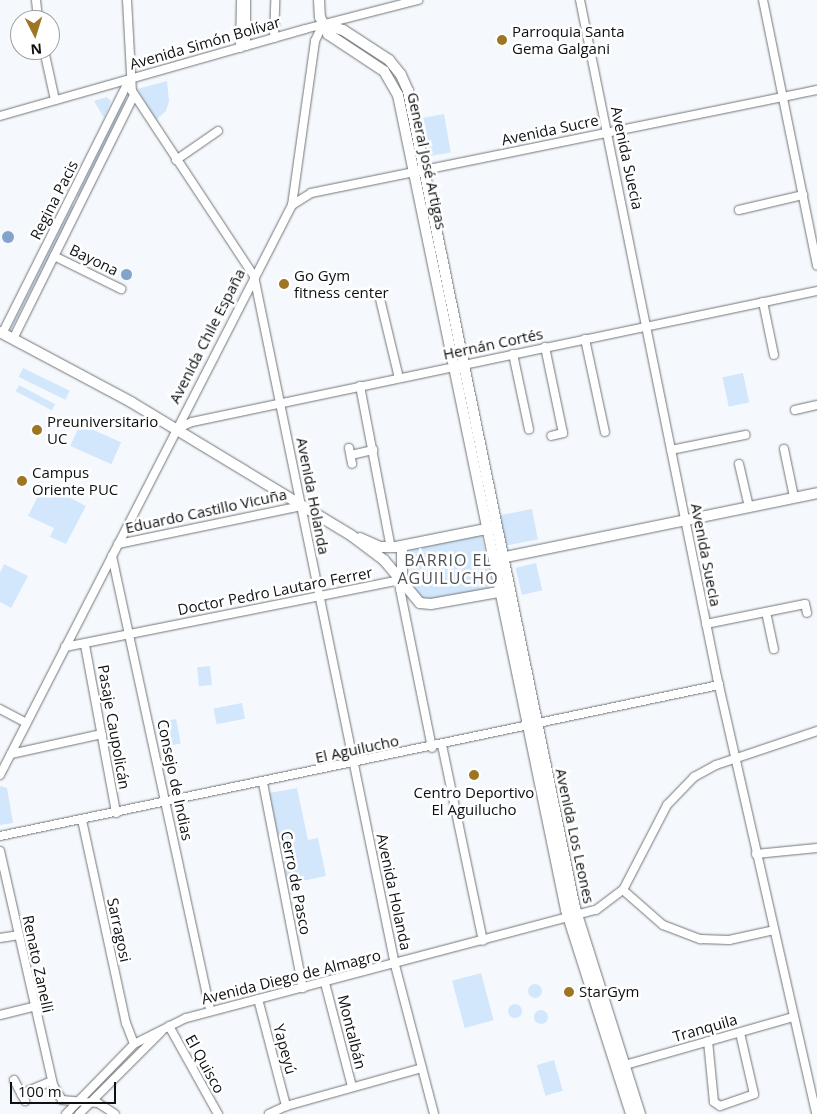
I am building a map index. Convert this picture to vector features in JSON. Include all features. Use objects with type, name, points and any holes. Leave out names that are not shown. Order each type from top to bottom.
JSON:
[{"type":"main road","points":[[319,0],[323,24]]},
{"type":"main road","name":"General José Artigas","points":[[323,24],[328,34],[377,65],[393,81],[420,172],[504,591]]},
{"type":"main road","points":[[1,333],[176,429],[352,536],[384,560],[402,579],[412,596],[424,604],[504,591]]},
{"type":"main road","points":[[498,559],[817,493]]},
{"type":"main road","points":[[352,536],[376,546],[396,547],[491,528]]},
{"type":"main road","points":[[396,547],[402,579]]},
{"type":"main road","name":"Avenida Los Leones","points":[[504,591],[573,919],[632,1114]]},
{"type":"main road","name":"Avenida Los Leones","points":[[573,919],[640,1114]]},
{"type":"street","name":"Avenida Holanda","points":[[127,0],[130,78],[134,95],[254,276],[395,965],[434,1114]]},
{"type":"street","points":[[241,0],[243,47]]},
{"type":"street","points":[[243,47],[246,0]]},
{"type":"street","points":[[274,38],[275,0]]},
{"type":"street","name":"Avenida Simón Bolívar","points":[[0,116],[323,24],[418,0]]},
{"type":"street","name":"Avenida Suecia","points":[[580,0],[706,624],[756,854],[816,1114]]},
{"type":"street","points":[[763,0],[817,266]]},
{"type":"street","name":"Avenida Chile España","points":[[0,775],[292,205],[315,41],[323,24]]},
{"type":"street","points":[[46,60],[55,100]]},
{"type":"street","name":"Regina Pacis","points":[[1,333],[130,78]]},
{"type":"street","name":"Avenida Sucre","points":[[292,205],[311,193],[817,90]]},
{"type":"street","name":"Regina Pacis","points":[[13,339],[134,95]]},
{"type":"street","points":[[176,160],[218,131]]},
{"type":"street","points":[[94,150],[104,155]]},
{"type":"street","points":[[296,183],[311,193]]},
{"type":"street","points":[[739,210],[802,195]]},
{"type":"street","points":[[64,210],[75,214]]},
{"type":"street","name":"Bayona","points":[[54,256],[121,289]]},
{"type":"street","name":"Hernán Cortés","points":[[176,429],[192,422],[817,291]]},
{"type":"street","points":[[380,299],[399,378]]},
{"type":"street","points":[[763,302],[774,355]]},
{"type":"street","points":[[585,339],[605,432]]},
{"type":"street","points":[[545,347],[563,433],[551,436]]},
{"type":"street","points":[[513,354],[529,429]]},
{"type":"street","points":[[360,386],[372,450],[396,547]]},
{"type":"street","points":[[795,410],[817,405]]},
{"type":"street","points":[[671,450],[745,435]]},
{"type":"street","points":[[784,449],[794,497]]},
{"type":"street","points":[[352,464],[350,451],[372,450]]},
{"type":"street","points":[[739,464],[749,507]]},
{"type":"street","name":"Eduardo Castillo Vicuña","points":[[118,544],[301,506]]},
{"type":"street","name":"Consejo de Indias","points":[[112,556],[210,1011]]},
{"type":"street","points":[[402,579],[400,590],[432,748]]},
{"type":"street","name":"Doctor Pedro Lautaro Ferrer","points":[[65,646],[85,645],[402,579]]},
{"type":"street","points":[[706,624],[805,604],[807,613]]},
{"type":"street","points":[[766,612],[774,649]]},
{"type":"street","name":"Pasaje Caupolicán","points":[[85,645],[116,813]]},
{"type":"street","name":"El Aguilucho","points":[[0,836],[432,748],[719,685]]},
{"type":"street","points":[[0,709],[26,723]]},
{"type":"street","name":"Avenida Diego de Almagro","points":[[66,1114],[134,1044],[168,1027],[210,1011],[573,919],[602,907],[623,890],[668,805],[677,793],[703,771],[817,731]]},
{"type":"street","points":[[11,754],[102,734]]},
{"type":"street","points":[[442,745],[483,941]]},
{"type":"street","name":"Cerro de Pasco","points":[[263,783],[303,988]]},
{"type":"street","name":"Sarragosi","points":[[82,820],[126,1023],[134,1044]]},
{"type":"street","points":[[756,854],[817,848]]},
{"type":"street","name":"Renato Zanelli","points":[[0,851],[33,1007],[51,1081],[62,1100],[66,1114]]},
{"type":"street","points":[[623,890],[664,925],[700,939],[728,940],[774,930]]},
{"type":"street","points":[[0,938],[18,935]]},
{"type":"street","name":"Montalbán","points":[[325,983],[352,1087]]},
{"type":"street","name":"Yapeyú","points":[[258,999],[286,1106]]},
{"type":"street","points":[[0,1015],[33,1007]]},
{"type":"street","name":"Tranquila","points":[[624,1065],[793,1017]]},
{"type":"street","name":"Avenida Diego de Almagro","points":[[79,1114],[168,1027]]},
{"type":"street","name":"El Quisco","points":[[168,1027],[218,1114]]},
{"type":"street","points":[[708,1042],[714,1102],[720,1106],[754,1094],[740,1032]]},
{"type":"street","points":[[269,1114],[286,1106],[422,1068]]},
{"type":"street","points":[[14,1080],[23,1097],[51,1081]]},
{"type":"street","points":[[62,1100],[102,1105],[115,1114]]},
{"type":"shaded area","points":[[167,81],[169,101],[166,111],[156,120],[137,89]]},
{"type":"shaded area","points":[[107,97],[111,101],[104,118],[94,101]]},
{"type":"shaded area","points":[[127,97],[80,198],[77,196],[120,106]]},
{"type":"shaded area","points":[[444,114],[451,152],[430,156],[423,118]]},
{"type":"shaded area","points":[[72,205],[75,207],[11,330],[10,329]]},
{"type":"shaded area","points":[[23,368],[70,391],[65,400],[19,377]]},
{"type":"shaded area","points":[[743,373],[749,402],[729,407],[722,377]]},
{"type":"shaded area","points":[[19,385],[55,404],[52,410],[16,391]]},
{"type":"shaded area","points":[[80,424],[121,442],[111,464],[70,446]]},
{"type":"shaded area","points":[[44,484],[86,506],[66,544],[50,537],[54,528],[28,516]]},
{"type":"shaded area","points":[[532,509],[538,539],[505,546],[499,515]]},
{"type":"shaded area","points":[[481,533],[493,588],[424,601],[406,579],[413,581],[409,563],[404,561],[407,549]]},
{"type":"shaded area","points":[[536,563],[542,590],[522,595],[516,568]]},
{"type":"shaded area","points":[[4,564],[28,576],[11,608],[0,602],[0,573]]},
{"type":"shaded area","points":[[210,666],[212,685],[199,686],[197,667]]},
{"type":"shaded area","points":[[242,703],[245,719],[217,724],[214,709]]},
{"type":"shaded area","points":[[176,719],[181,744],[168,746],[163,721]]},
{"type":"shaded area","points":[[0,786],[7,788],[13,823],[0,825]]},
{"type":"shaded area","points":[[297,788],[308,840],[318,838],[326,876],[288,884],[269,793]]},
{"type":"shaded area","points":[[372,962],[373,966],[330,975],[329,972]]},
{"type":"shaded area","points":[[481,973],[494,1020],[465,1028],[452,981]]},
{"type":"shaded area","points":[[532,984],[538,984],[542,991],[538,998],[532,998],[528,994],[528,988]]},
{"type":"shaded area","points":[[512,1004],[518,1004],[522,1011],[518,1018],[512,1018],[508,1014],[508,1008]]},
{"type":"shaded area","points":[[538,1010],[544,1010],[548,1017],[544,1024],[538,1024],[534,1020],[534,1014]]},
{"type":"shaded area","points":[[554,1060],[563,1091],[546,1096],[537,1065]]},
{"type":"water","points":[[6,231],[10,231],[14,237],[10,243],[6,243],[2,239],[2,235]]},
{"type":"water","points":[[126,268],[132,274],[126,280],[120,274]]},
{"type":"place","name":"Parroquia Santa Gema Galgani","points":[[502,40]]},
{"type":"place","name":"Go Gym fitness center","points":[[284,284]]},
{"type":"place","name":"Preuniversitario UC","points":[[37,430]]},
{"type":"place","name":"Campus Oriente PUC","points":[[22,481]]},
{"type":"place","name":"Centro Deportivo El Aguilucho","points":[[474,775]]},
{"type":"place","name":"StarGym","points":[[569,992]]},
{"type":"district","name":"BARRIO EL AGUILUCHO","points":[[448,569]]}]
